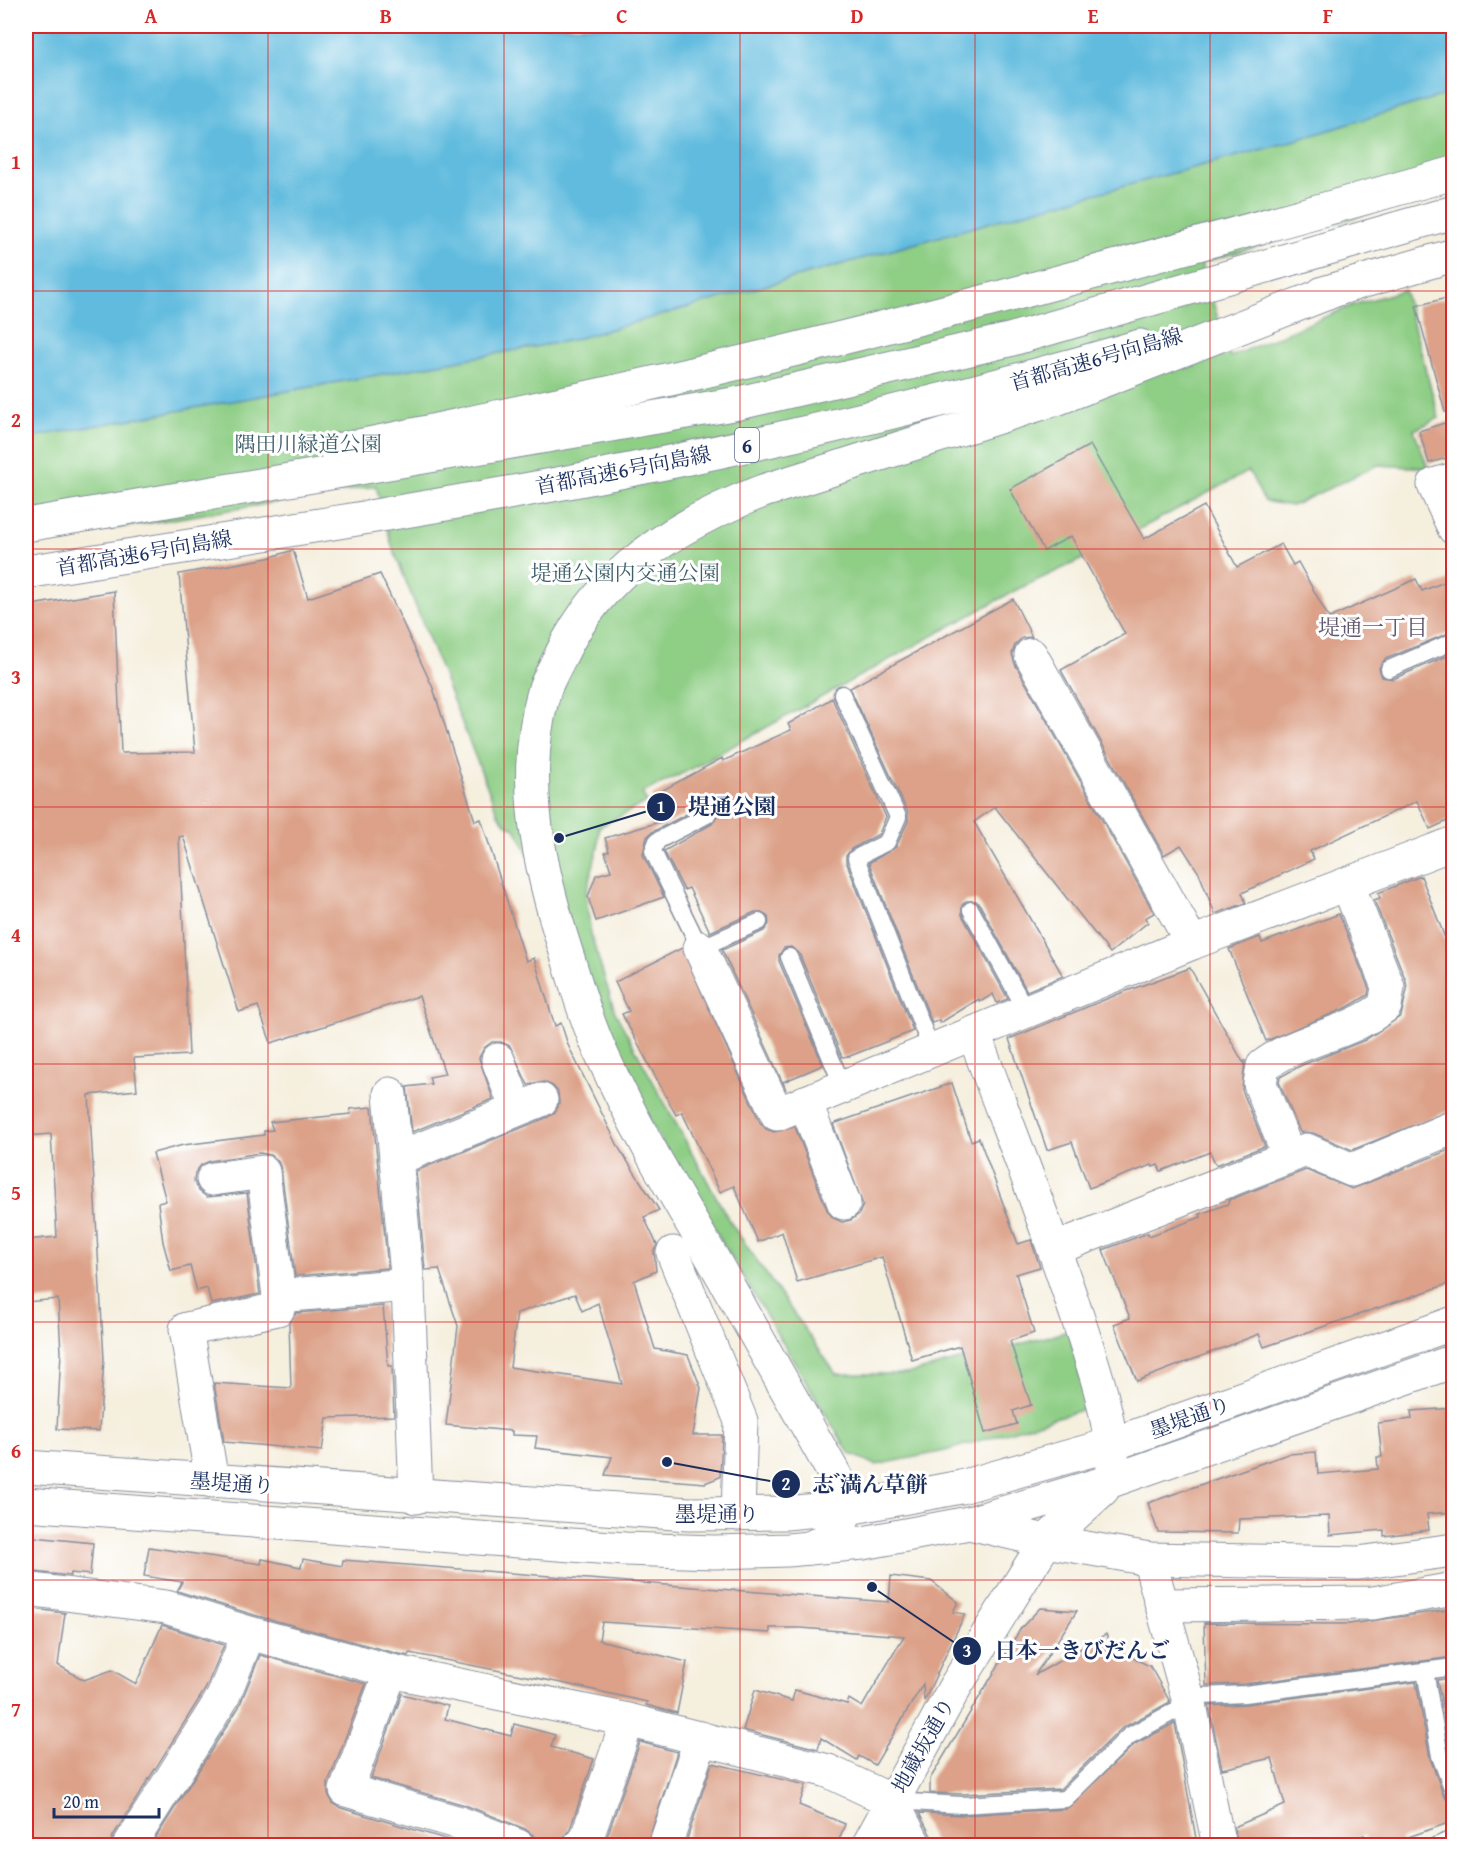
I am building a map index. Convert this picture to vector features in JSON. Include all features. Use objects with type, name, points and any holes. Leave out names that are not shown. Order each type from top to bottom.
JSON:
[{"type":"main road","points":[[109,511],[189,478],[347,448],[670,381],[1154,257],[1454,173]]},
{"type":"main road","name":"首都高速6号向島線","points":[[26,525],[739,403],[1009,340],[1454,212]]},
{"type":"main road","name":"首都高速6号向島線","points":[[26,572],[582,479],[777,439],[1005,385],[1454,255]]},
{"type":"main road","points":[[809,1548],[828,1540],[838,1532],[843,1521],[844,1508],[836,1477],[653,1155],[602,1055],[547,890],[536,840],[533,787],[535,736],[546,687],[567,641],[593,601],[631,564],[672,533],[717,509],[763,491],[1059,398],[1343,287]]},
{"type":"main road","points":[[1454,479],[1434,485],[1454,528]]},
{"type":"main road","points":[[1031,655],[1191,943]]},
{"type":"main road","points":[[700,948],[777,1114],[1191,943],[1454,843]]},
{"type":"main road","points":[[1290,1156],[1260,1084],[1263,1066],[1277,1055],[1371,1017],[1385,1006],[1388,987],[1348,885]]},
{"type":"main road","points":[[974,1034],[1054,1249],[1100,1384],[1113,1444],[1114,1480]]},
{"type":"main road","points":[[396,1159],[529,1104],[498,1060]]},
{"type":"main road","points":[[390,1094],[408,1285],[416,1497]]},
{"type":"main road","points":[[805,1102],[844,1203]]},
{"type":"main road","points":[[1054,1249],[1306,1150],[1352,1170],[1454,1127]]},
{"type":"main road","points":[[212,1481],[186,1329],[278,1309],[279,1296],[263,1172],[213,1179]]},
{"type":"main road","points":[[673,1253],[741,1421],[738,1514]]},
{"type":"main road","points":[[279,1296],[408,1285]]},
{"type":"main road","name":"墨堤通り","points":[[26,1467],[416,1497],[689,1514],[786,1514],[844,1508],[961,1487],[1113,1444],[1454,1323]]},
{"type":"main road","name":"墨堤通り","points":[[26,1504],[625,1549],[714,1552],[863,1543],[969,1524],[1114,1480],[1454,1361]]},
{"type":"main road","name":"地蔵坂通り","points":[[868,1845],[996,1619],[1046,1541],[1114,1480]]},
{"type":"main road","points":[[969,1524],[1046,1541],[1149,1559],[1358,1563],[1454,1550]]},
{"type":"main road","points":[[1149,1559],[1190,1705],[1219,1845]]},
{"type":"main road","points":[[26,1589],[166,1607],[249,1633],[392,1671],[628,1720],[828,1771],[892,1801],[915,1845]]},
{"type":"main road","points":[[1162,1605],[1373,1603],[1454,1589]]},
{"type":"main road","points":[[129,1845],[223,1697],[249,1633]]},
{"type":"main road","points":[[392,1671],[346,1790],[460,1823],[518,1845]]},
{"type":"main road","points":[[579,1845],[586,1840],[628,1720]]},
{"type":"main road","points":[[665,1845],[701,1738]]},
{"type":"lane","points":[[1389,669],[1454,641]]},
{"type":"lane","points":[[842,694],[898,817],[887,842],[856,858],[932,1051]]},
{"type":"lane","points":[[707,815],[657,841],[653,851],[700,948],[759,922]]},
{"type":"lane","points":[[971,910],[1027,1011]]},
{"type":"lane","points":[[789,957],[843,1087]]},
{"type":"lane","points":[[892,1801],[962,1805],[1065,1799],[1129,1736],[1190,1705],[1202,1696],[1245,1694],[1454,1667]]},
{"type":"lane","points":[[1425,1671],[1440,1756],[1454,1793]]},
{"type":"lane","points":[[1436,1845],[1454,1838]]},
{"type":"green space","name":"堤通公園内交通公園","points":[[1453,92],[1453,189],[1201,263],[1230,357],[1353,305],[1404,290],[1439,418],[1414,430],[1428,468],[1378,465],[1292,506],[1264,501],[1249,471],[1089,556],[1016,590],[687,771],[642,793],[647,802],[599,827],[598,847],[586,894],[591,935],[615,1012],[730,1222],[836,1374],[907,1374],[1069,1331],[1088,1408],[945,1451],[876,1465],[849,1453],[605,1047],[525,847],[515,829],[505,823],[498,814],[392,546],[376,486],[26,543],[26,438],[572,340],[1038,209],[1286,143]]},
{"type":"water","points":[[26,26],[1453,26],[1454,92],[1286,143],[1038,209],[572,340],[26,438]]},
{"type":"building","points":[[1454,296],[1454,411],[1445,412],[1416,306]]},
{"type":"building","points":[[1454,420],[1454,456],[1429,463],[1419,431]]},
{"type":"building","points":[[1090,445],[1144,539],[1204,506],[1237,567],[1281,544],[1293,565],[1298,562],[1329,618],[1416,579],[1422,591],[1454,578],[1454,631],[1385,659],[1379,668],[1382,677],[1393,679],[1454,653],[1454,818],[1430,829],[1417,801],[1310,851],[1314,859],[1242,893],[1246,903],[1215,914],[1199,873],[1181,845],[1164,855],[1061,670],[1125,634],[1071,536],[1044,551],[1010,489]]},
{"type":"building","points":[[293,550],[308,598],[380,574],[433,688],[475,821],[481,819],[526,961],[534,958],[555,1026],[561,1023],[568,1045],[620,1150],[659,1210],[644,1217],[657,1245],[654,1251],[656,1271],[634,1281],[655,1349],[688,1355],[701,1388],[693,1435],[722,1435],[720,1477],[705,1483],[605,1475],[612,1457],[535,1448],[537,1436],[512,1435],[512,1431],[446,1425],[458,1326],[439,1269],[425,1270],[416,1171],[548,1117],[555,1112],[559,1103],[558,1092],[553,1086],[544,1082],[528,1085],[510,1046],[501,1042],[492,1042],[484,1048],[479,1058],[493,1099],[412,1132],[407,1087],[431,1084],[429,1077],[445,1074],[419,996],[271,1043],[258,1006],[239,1012],[183,836],[179,837],[189,1055],[134,1058],[137,1090],[89,1095],[104,1359],[99,1431],[57,1429],[61,1352],[58,1299],[26,1302],[26,1240],[57,1237],[51,1134],[26,1136],[26,606],[114,591],[121,753],[195,752],[179,574],[268,558]],"holes":[[[575,1294],[582,1311],[598,1303],[622,1384],[510,1367],[517,1313]]]},
{"type":"building","points":[[1013,599],[1032,637],[1022,638],[1015,645],[1012,654],[1015,664],[1154,913],[1145,918],[1148,922],[1110,953],[995,807],[974,822],[1063,976],[1027,991],[980,905],[976,901],[966,901],[962,905],[962,915],[1008,999],[997,1003],[993,994],[980,1002],[979,999],[940,1023],[939,1020],[932,1023],[869,863],[896,847],[908,821],[908,813],[850,688]]},
{"type":"building","points":[[832,698],[886,817],[879,834],[851,849],[846,856],[846,861],[913,1031],[850,1056],[842,1057],[799,953],[791,947],[784,948],[779,955],[779,961],[823,1065],[783,1082],[786,1090],[722,950],[764,931],[769,924],[768,917],[761,912],[755,912],[710,932],[689,888],[684,890],[664,851],[712,824],[717,816],[713,807],[702,806],[652,832],[647,837],[643,855],[664,897],[596,921],[588,897],[596,875],[611,871],[605,852],[609,851],[605,838],[666,820],[652,796],[722,758],[723,761],[791,730],[788,724]]},
{"type":"building","points":[[1421,876],[1454,961],[1454,1109],[1352,1150],[1313,1133],[1300,1132],[1279,1082],[1280,1077],[1300,1066],[1365,1040],[1401,1016],[1407,990],[1406,981],[1374,900],[1380,898],[1378,893]]},
{"type":"building","points":[[1339,914],[1369,989],[1368,995],[1348,1007],[1266,1041],[1229,949],[1260,937],[1262,943]]},
{"type":"building","points":[[682,948],[760,1122],[766,1129],[774,1132],[795,1127],[827,1210],[833,1218],[842,1222],[851,1220],[859,1214],[863,1205],[833,1124],[952,1083],[971,1141],[979,1138],[1018,1244],[1031,1240],[1040,1267],[1016,1274],[1034,1333],[1010,1341],[1031,1405],[1013,1411],[1017,1424],[985,1433],[960,1346],[912,1360],[882,1257],[797,1282],[782,1232],[758,1242],[734,1186],[720,1192],[682,1112],[676,1115],[622,1014],[629,1011],[615,982]]},
{"type":"building","points":[[1190,968],[1243,1062],[1245,1061],[1242,1090],[1265,1146],[1216,1165],[1210,1152],[1161,1171],[1158,1165],[1153,1167],[1152,1165],[1089,1188],[1072,1142],[1047,1150],[1009,1039],[1121,993]]},
{"type":"building","points":[[372,1107],[388,1268],[295,1276],[281,1169],[278,1161],[271,1155],[260,1153],[210,1161],[201,1165],[195,1173],[194,1181],[199,1191],[207,1197],[247,1193],[260,1294],[211,1304],[207,1288],[197,1291],[190,1266],[171,1271],[163,1242],[158,1203],[166,1201],[153,1153],[183,1145],[264,1135],[264,1131],[273,1130],[270,1122],[351,1114],[350,1109]]},
{"type":"building","points":[[1454,1148],[1454,1282],[1264,1347],[1259,1334],[1137,1381],[1114,1324],[1130,1318],[1103,1250],[1201,1217],[1200,1214],[1228,1204],[1229,1200],[1306,1170],[1352,1189]]},
{"type":"building","points":[[383,1306],[388,1366],[392,1366],[394,1416],[327,1418],[322,1451],[224,1442],[214,1383],[291,1388],[289,1323],[296,1313]]},
{"type":"building","points":[[1454,1408],[1454,1512],[1427,1514],[1429,1530],[1384,1536],[1384,1530],[1330,1535],[1329,1516],[1239,1519],[1238,1533],[1158,1532],[1148,1503],[1288,1454],[1316,1452],[1318,1474],[1378,1469],[1377,1457],[1382,1457],[1378,1423],[1412,1419],[1411,1411]]},
{"type":"building","points":[[34,1537],[93,1543],[90,1575],[71,1573],[70,1576],[26,1571],[26,1538],[34,1539]]},
{"type":"building","points":[[149,1547],[261,1564],[262,1559],[301,1567],[303,1559],[342,1566],[343,1560],[889,1602],[891,1576],[931,1581],[958,1602],[953,1612],[965,1614],[924,1701],[923,1684],[875,1765],[859,1756],[857,1760],[821,1738],[818,1749],[743,1730],[755,1690],[792,1701],[795,1690],[847,1704],[849,1699],[862,1707],[904,1636],[801,1628],[770,1628],[770,1633],[602,1622],[599,1640],[687,1662],[677,1713],[646,1705],[647,1702],[576,1686],[410,1653],[409,1656],[395,1653],[254,1615],[177,1591],[182,1582],[144,1576]]},
{"type":"building","points":[[26,1608],[65,1613],[58,1665],[84,1680],[112,1670],[136,1684],[162,1625],[224,1645],[206,1688],[113,1836],[110,1845],[26,1845]]},
{"type":"building","points":[[1040,1608],[1077,1611],[1035,1675],[1106,1634],[1112,1648],[1119,1646],[1122,1653],[1150,1666],[1170,1702],[1122,1728],[1060,1789],[962,1794],[930,1793],[930,1779],[1021,1628]]},
{"type":"building","points":[[1454,1609],[1454,1657],[1244,1684],[1206,1685],[1204,1623],[1349,1624]]},
{"type":"building","points":[[260,1655],[366,1684],[328,1783],[328,1794],[333,1803],[341,1808],[466,1845],[151,1845],[239,1707]]},
{"type":"building","points":[[1454,1678],[1454,1762],[1437,1680]]},
{"type":"building","points":[[1416,1682],[1430,1758],[1444,1797],[1454,1803],[1454,1821],[1400,1840],[1402,1845],[1368,1845],[1364,1835],[1340,1845],[1237,1845],[1234,1827],[1285,1805],[1272,1758],[1222,1769],[1209,1706],[1246,1704]]},
{"type":"building","points":[[402,1694],[448,1706],[445,1719],[511,1736],[514,1724],[555,1735],[551,1747],[594,1759],[570,1829],[562,1839],[561,1845],[536,1845],[533,1835],[525,1829],[465,1805],[371,1778]]},
{"type":"building","points":[[1175,1723],[1197,1844],[1200,1845],[936,1845],[919,1813],[963,1815],[1066,1809],[1135,1744]]},
{"type":"building","points":[[640,1742],[677,1752],[647,1845],[604,1845]]},
{"type":"building","points":[[712,1763],[806,1785],[799,1805],[845,1824],[837,1845],[685,1845]]},
{"type":"place","name":"堤通公園","points":[[559,838]]},
{"type":"place","name":"志 ゙満ん草餅","points":[[667,1462]]},
{"type":"place","name":"日本一きびだんご","points":[[872,1587]]},
{"type":"district","name":"堤通一丁目","points":[[1373,627]]},
{"type":"park label","name":"隅田川緑道公園","points":[[308,443]]}]
